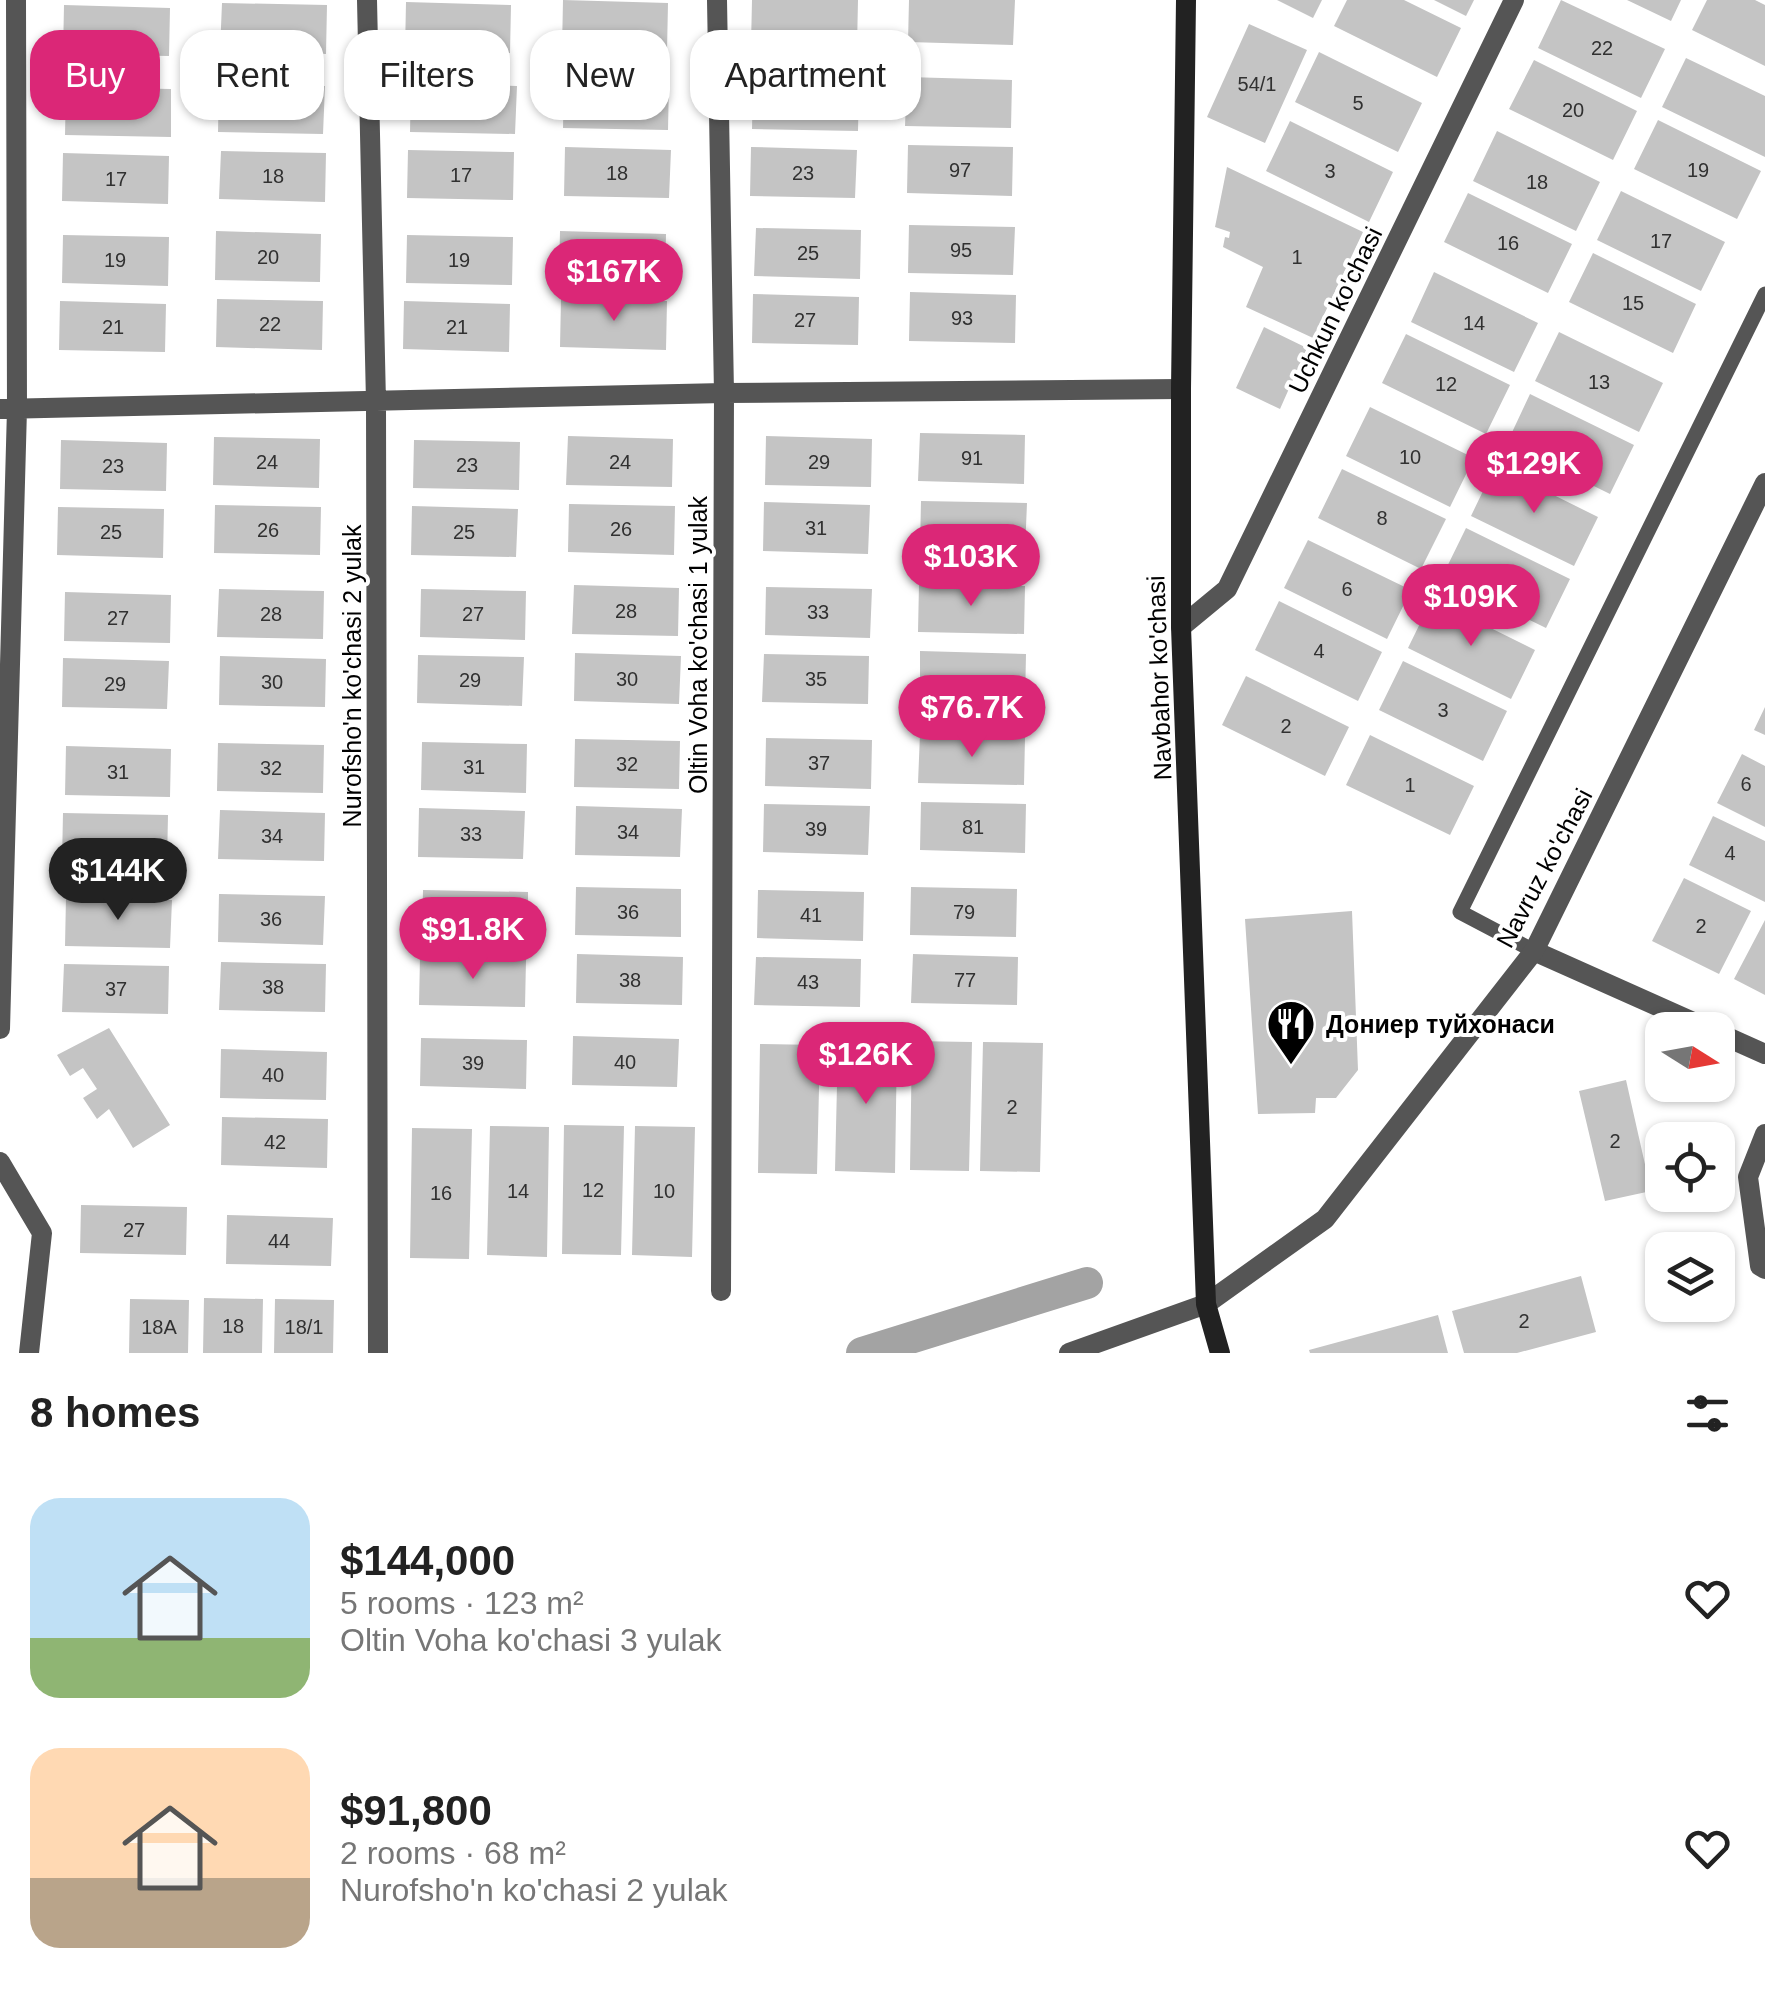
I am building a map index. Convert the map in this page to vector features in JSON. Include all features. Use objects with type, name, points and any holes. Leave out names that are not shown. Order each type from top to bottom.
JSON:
[{"type":"main road","name":"Navbahor ko'chasi","points":[[1186,0],[1181,627],[1206,1304],[1220,1353]]},
{"type":"street","points":[[0,1029],[16,0]]},
{"type":"street","name":"Nurofsho'n ko'chasi 2 yulak","points":[[367,0],[376,402],[378,1353]]},
{"type":"street","name":"Oltin Voha ko'chasi 1 yulak","points":[[718,0],[724,393],[721,1291]]},
{"type":"street","name":"Uchkun ko'chasi","points":[[1181,627],[1226,589],[1514,0]]},
{"type":"street","points":[[9,409],[724,393],[1181,389]]},
{"type":"street","name":"Navruz ko'chasi","points":[[1069,1353],[1206,1304],[1326,1219],[1534,950],[1765,484]]},
{"type":"street","points":[[1534,950],[1672,1012]]},
{"type":"street","points":[[1735,1040],[1765,1054]]},
{"type":"street","points":[[1765,1134],[1748,1177],[1760,1266],[1765,1269]]},
{"type":"street","points":[[0,1162],[42,1233],[28,1353]]},
{"type":"lane","points":[[1534,950],[1460,912],[1765,294]]},
{"type":"building","points":[[563,0],[668,3],[667,30],[562,30]]},
{"type":"building","points":[[752,0],[858,0],[857,30],[751,30]]},
{"type":"building","points":[[909,0],[1015,0],[1013,45],[921,42],[921,30],[908,30]]},
{"type":"building","points":[[1277,0],[1322,0],[1313,18]]},
{"type":"building","points":[[1347,0],[1404,0],[1461,28],[1437,77],[1334,26]]},
{"type":"building","points":[[1434,0],[1474,0],[1466,16]]},
{"type":"building","points":[[1561,0],[1665,49],[1641,98],[1538,48]]},
{"type":"building","points":[[1627,0],[1681,0],[1671,21]]},
{"type":"building","points":[[1707,0],[1755,0],[1765,5],[1765,66],[1692,30]]},
{"type":"building","points":[[406,2],[511,5],[510,53],[510,30],[405,30]]},
{"type":"building","points":[[222,3],[327,5],[326,54],[324,30],[221,30]]},
{"type":"building","points":[[64,5],[170,8],[169,56],[160,56],[160,30],[63,30]]},
{"type":"building","points":[[1249,24],[1307,50],[1265,143],[1207,117]]},
{"type":"building","points":[[1319,52],[1422,103],[1398,152],[1295,102]]},
{"type":"building","points":[[1686,58],[1765,96],[1765,157],[1662,107]]},
{"type":"building","points":[[1534,60],[1637,111],[1613,160],[1509,109]]},
{"type":"building","points":[[921,77],[1012,80],[1011,128],[905,126],[905,120],[921,120]]},
{"type":"building","points":[[510,86],[517,86],[515,134],[410,132],[410,120],[510,120]]},
{"type":"building","points":[[160,89],[171,89],[171,137],[65,135],[65,120],[160,120]]},
{"type":"building","points":[[218,120],[324,120],[323,134],[218,132]]},
{"type":"building","points":[[563,120],[668,120],[668,130],[563,128]]},
{"type":"building","points":[[752,120],[858,120],[858,131],[752,129]]},
{"type":"building","points":[[1658,120],[1761,171],[1737,219],[1634,169]]},
{"type":"building","points":[[1290,121],[1393,172],[1369,222],[1266,171]]},
{"type":"building","points":[[1497,131],[1600,182],[1576,231],[1473,181]]},
{"type":"building","points":[[908,145],[1013,147],[1012,196],[907,193]]},
{"type":"building","points":[[565,147],[671,150],[669,198],[564,196]]},
{"type":"building","points":[[751,147],[857,150],[855,198],[750,196]]},
{"type":"building","points":[[408,150],[514,152],[513,200],[407,198]]},
{"type":"building","points":[[221,151],[326,153],[325,202],[219,199]]},
{"type":"building","points":[[63,153],[169,156],[168,204],[62,201]]},
{"type":"building","points":[[1227,167],[1363,232],[1313,338],[1246,307],[1263,267],[1223,247],[1230,232],[1215,227]]},
{"type":"building","points":[[1621,191],[1725,242],[1701,291],[1597,240]]},
{"type":"building","points":[[1468,193],[1572,244],[1548,293],[1444,242]]},
{"type":"building","points":[[909,225],[1015,227],[1013,275],[908,273]]},
{"type":"building","points":[[756,228],[861,230],[860,279],[754,276]]},
{"type":"building","points":[[216,231],[321,234],[320,282],[215,280]]},
{"type":"building","points":[[560,231],[666,234],[665,282],[559,280]]},
{"type":"building","points":[[63,235],[169,237],[168,286],[62,283]]},
{"type":"building","points":[[407,235],[513,237],[512,285],[406,283]]},
{"type":"building","points":[[1593,253],[1696,304],[1673,353],[1569,302]]},
{"type":"building","points":[[1434,272],[1538,323],[1514,372],[1411,322]]},
{"type":"building","points":[[910,292],[1016,295],[1015,343],[909,341]]},
{"type":"building","points":[[753,294],[859,297],[858,345],[752,343]]},
{"type":"building","points":[[217,299],[323,301],[322,350],[216,347]]},
{"type":"building","points":[[561,299],[667,301],[666,350],[560,347]]},
{"type":"building","points":[[60,301],[166,304],[165,352],[59,350]]},
{"type":"building","points":[[404,301],[510,304],[509,352],[403,349]]},
{"type":"building","points":[[1264,327],[1307,348],[1280,409],[1236,388]]},
{"type":"building","points":[[1559,332],[1663,383],[1639,432],[1535,381]]},
{"type":"building","points":[[1406,334],[1510,385],[1486,434],[1382,383]]},
{"type":"building","points":[[1530,394],[1634,445],[1610,494],[1507,443]]},
{"type":"building","points":[[1370,407],[1474,458],[1450,507],[1346,456]]},
{"type":"building","points":[[920,433],[1025,435],[1024,484],[918,481]]},
{"type":"building","points":[[568,436],[673,439],[672,487],[566,485]]},
{"type":"building","points":[[766,436],[872,439],[871,487],[765,485]]},
{"type":"building","points":[[214,437],[320,439],[319,488],[213,485]]},
{"type":"building","points":[[61,440],[167,443],[166,491],[60,489]]},
{"type":"building","points":[[414,440],[520,442],[519,490],[413,488]]},
{"type":"building","points":[[1495,466],[1598,517],[1574,566],[1471,516]]},
{"type":"building","points":[[1342,469],[1446,519],[1421,569],[1318,518]]},
{"type":"building","points":[[921,501],[1027,503],[1025,551],[920,549]]},
{"type":"building","points":[[764,502],[870,505],[868,554],[763,551]]},
{"type":"building","points":[[569,504],[675,506],[674,555],[568,552]]},
{"type":"building","points":[[215,505],[321,507],[320,555],[214,553]]},
{"type":"building","points":[[412,506],[518,509],[516,557],[411,555]]},
{"type":"building","points":[[58,507],[164,509],[163,558],[57,555]]},
{"type":"building","points":[[1466,528],[1570,579],[1546,628],[1442,577]]},
{"type":"building","points":[[1308,540],[1411,590],[1387,639],[1284,588]]},
{"type":"building","points":[[919,584],[1025,586],[1024,634],[918,632]]},
{"type":"building","points":[[574,585],[679,588],[678,636],[572,634]]},
{"type":"building","points":[[766,587],[872,589],[870,638],[765,635]]},
{"type":"building","points":[[219,589],[324,591],[323,639],[217,637]]},
{"type":"building","points":[[421,589],[526,591],[525,640],[420,637]]},
{"type":"building","points":[[65,592],[171,595],[170,643],[64,641]]},
{"type":"building","points":[[1432,599],[1535,650],[1511,699],[1408,648]]},
{"type":"building","points":[[1279,601],[1382,652],[1358,701],[1255,650]]},
{"type":"building","points":[[920,651],[1026,654],[1025,702],[920,700]]},
{"type":"building","points":[[575,653],[681,656],[679,704],[574,701]]},
{"type":"building","points":[[764,654],[869,656],[868,704],[762,702]]},
{"type":"building","points":[[418,655],[524,657],[522,706],[417,703]]},
{"type":"building","points":[[220,656],[326,659],[325,707],[219,705]]},
{"type":"building","points":[[63,658],[169,661],[167,709],[62,707]]},
{"type":"building","points":[[1403,661],[1507,711],[1483,761],[1379,710]]},
{"type":"building","points":[[1246,676],[1349,727],[1325,776],[1222,725]]},
{"type":"building","points":[[1765,707],[1765,735],[1754,730]]},
{"type":"building","points":[[920,734],[1025,737],[1024,785],[918,783]]},
{"type":"building","points":[[1370,735],[1474,786],[1450,835],[1346,785]]},
{"type":"building","points":[[766,738],[872,740],[871,789],[765,786]]},
{"type":"building","points":[[575,739],[680,741],[679,789],[574,787]]},
{"type":"building","points":[[422,742],[527,744],[526,793],[421,790]]},
{"type":"building","points":[[218,743],[324,745],[323,793],[217,791]]},
{"type":"building","points":[[66,746],[171,749],[170,797],[65,795]]},
{"type":"building","points":[[1742,754],[1765,766],[1765,827],[1717,803]]},
{"type":"building","points":[[921,802],[1026,804],[1025,853],[920,850]]},
{"type":"building","points":[[764,804],[870,806],[868,855],[763,852]]},
{"type":"building","points":[[576,806],[682,809],[680,857],[575,855]]},
{"type":"building","points":[[419,808],[525,811],[523,859],[418,857]]},
{"type":"building","points":[[220,810],[325,813],[324,861],[218,859]]},
{"type":"building","points":[[63,813],[168,815],[167,863],[62,861]]},
{"type":"building","points":[[1713,816],[1765,841],[1765,902],[1689,865]]},
{"type":"building","points":[[1684,878],[1751,911],[1719,974],[1652,941]]},
{"type":"building","points":[[576,887],[681,889],[681,937],[575,935]]},
{"type":"building","points":[[911,887],[1017,889],[1016,937],[910,935]]},
{"type":"building","points":[[423,890],[528,892],[528,941],[422,938]]},
{"type":"building","points":[[758,890],[864,892],[863,941],[757,938]]},
{"type":"building","points":[[219,894],[325,896],[323,945],[218,942]]},
{"type":"building","points":[[66,897],[172,900],[170,948],[65,946]]},
{"type":"building","points":[[1352,911],[1358,1070],[1336,1098],[1316,1098],[1315,1113],[1258,1114],[1245,919]]},
{"type":"building","points":[[1765,920],[1765,995],[1734,979]]},
{"type":"building","points":[[577,954],[683,957],[682,1005],[576,1003]]},
{"type":"building","points":[[913,954],[1018,957],[1017,1005],[911,1003]]},
{"type":"building","points":[[420,957],[526,959],[525,1007],[419,1005]]},
{"type":"building","points":[[756,957],[861,959],[860,1007],[754,1005]]},
{"type":"building","points":[[221,962],[326,964],[325,1012],[219,1010]]},
{"type":"building","points":[[64,964],[169,966],[168,1014],[62,1012]]},
{"type":"building","points":[[109,1028],[170,1125],[133,1148],[109,1109],[97,1119],[83,1098],[97,1089],[83,1068],[70,1076],[57,1055]]},
{"type":"building","points":[[573,1036],[679,1039],[677,1087],[572,1085]]},
{"type":"building","points":[[421,1038],[527,1040],[526,1089],[420,1086]]},
{"type":"building","points":[[912,1041],[972,1042],[969,1171],[910,1170]]},
{"type":"building","points":[[838,1042],[897,1043],[895,1173],[835,1171]]},
{"type":"building","points":[[983,1042],[1043,1043],[1040,1172],[980,1171]]},
{"type":"building","points":[[760,1044],[820,1045],[817,1174],[758,1173]]},
{"type":"building","points":[[221,1049],[327,1052],[326,1100],[220,1098]]},
{"type":"building","points":[[1626,1080],[1645,1164],[1645,1192],[1605,1201],[1579,1091]]},
{"type":"building","points":[[222,1117],[328,1119],[327,1168],[221,1165]]},
{"type":"building","points":[[564,1125],[624,1126],[621,1255],[562,1254]]},
{"type":"building","points":[[490,1126],[549,1127],[547,1257],[487,1255]]},
{"type":"building","points":[[635,1126],[695,1127],[692,1257],[632,1255]]},
{"type":"building","points":[[412,1128],[472,1129],[469,1259],[410,1258]]},
{"type":"building","points":[[81,1205],[187,1207],[186,1255],[80,1253]]},
{"type":"building","points":[[227,1215],[333,1218],[331,1266],[226,1264]]},
{"type":"building","points":[[1581,1276],[1596,1332],[1517,1353],[1464,1353],[1452,1311]]},
{"type":"building","points":[[204,1298],[263,1299],[262,1353],[203,1353]]},
{"type":"building","points":[[130,1299],[189,1300],[188,1353],[129,1353]]},
{"type":"building","points":[[275,1299],[334,1300],[333,1353],[274,1353]]},
{"type":"building","points":[[1438,1315],[1448,1353],[1309,1350]]},
{"type":"waterway","points":[[862,1353],[1087,1283]]},
{"type":"place","name":"Дониер туйхонаси","points":[[1291,1066]]}]
